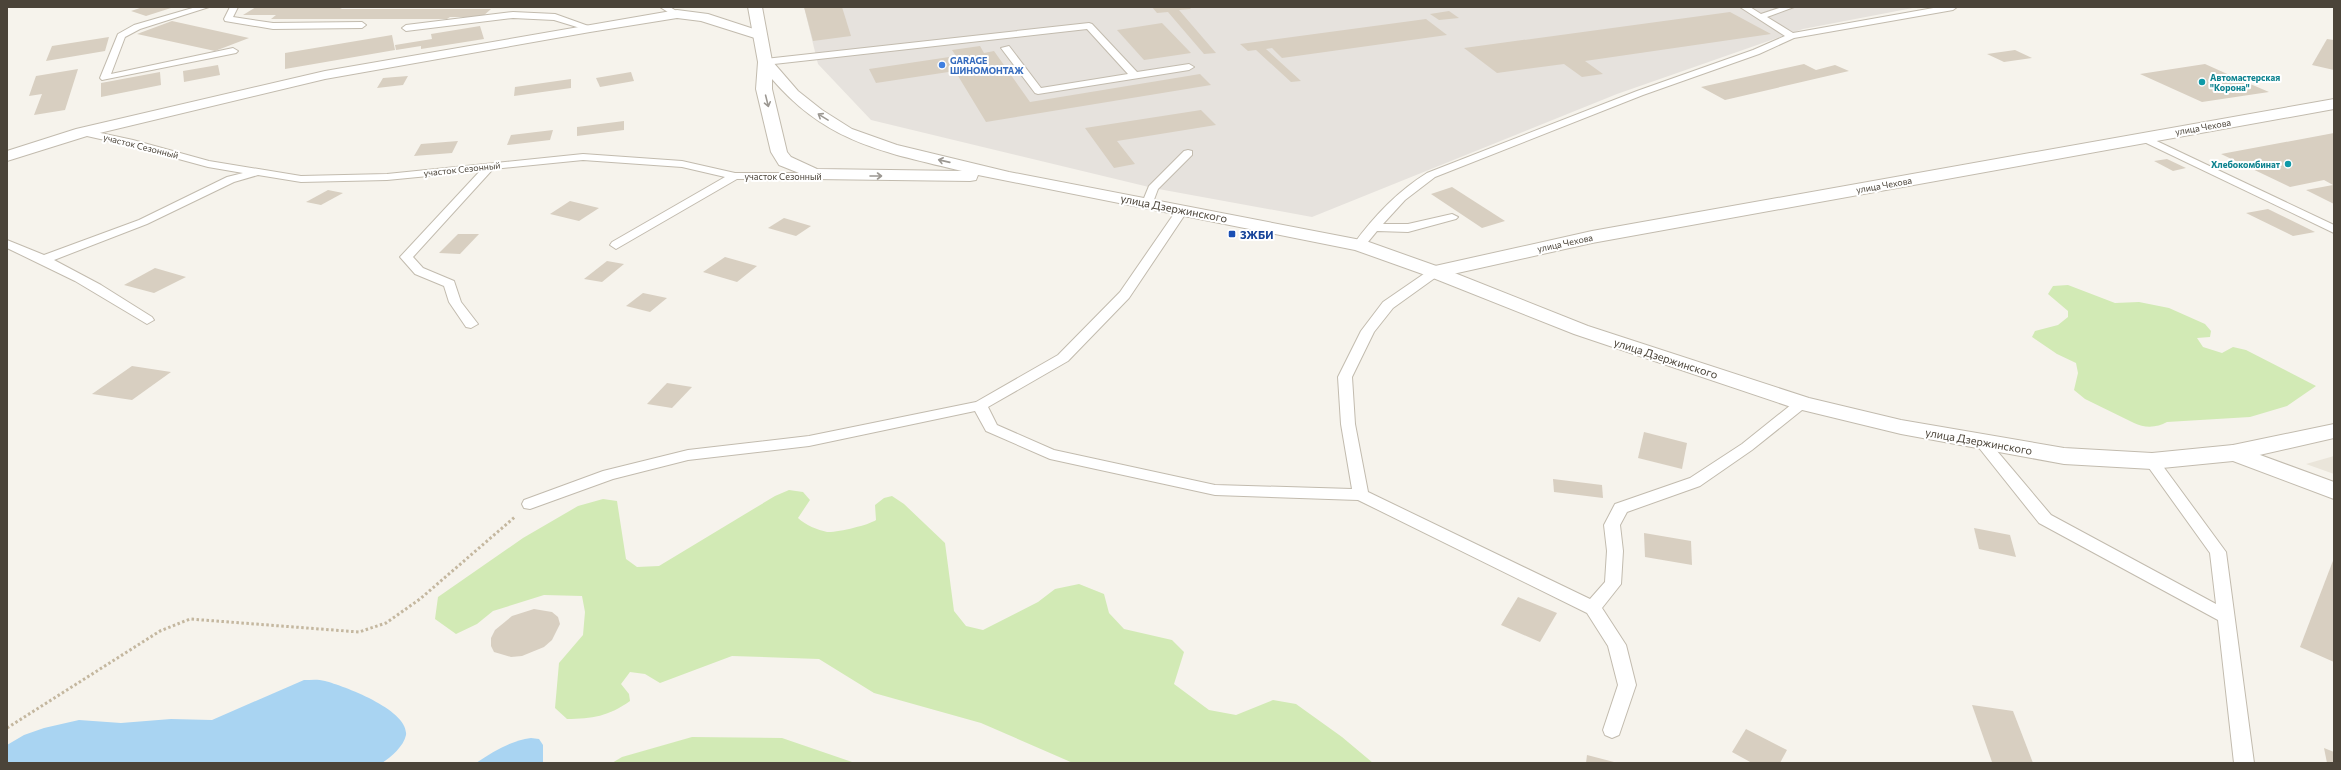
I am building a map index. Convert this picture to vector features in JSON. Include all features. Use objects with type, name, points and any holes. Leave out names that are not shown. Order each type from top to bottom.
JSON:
[{"type":"street","points":[[7,156],[82,132],[325,75],[590,28],[670,11],[707,7]]},
{"type":"street","points":[[754,7],[764,62]]},
{"type":"street","points":[[670,11],[703,17],[758,35]]},
{"type":"street","name":"улица Дзержинского","points":[[764,62],[764,89],[780,152],[785,161],[814,174],[844,176],[1009,177]]},
{"type":"street","name":"улица Дзержинского","points":[[764,62],[794,94],[816,113],[846,132],[892,149],[1009,177],[1359,245],[1435,272],[1580,330],[1802,403],[1901,428],[2064,456],[2152,461],[2233,454],[2334,431]]},
{"type":"street","name":"улица Чехова","points":[[1435,272],[1592,237],[2334,104]]},
{"type":"street","points":[[2233,454],[2334,491]]},
{"type":"lane","points":[[205,7],[137,27],[121,36],[105,78],[233,51]]},
{"type":"lane","points":[[234,7],[228,19],[273,26],[362,26]]},
{"type":"lane","points":[[1744,7],[1792,36]]},
{"type":"lane","points":[[1760,17],[1790,7]]},
{"type":"lane","points":[[1359,245],[1384,214],[1417,183],[1431,175],[1640,93],[1756,52],[1792,36],[1953,7]]},
{"type":"lane","points":[[406,28],[513,16],[555,16],[590,28]]},
{"type":"lane","points":[[764,62],[1089,26],[1136,76]]},
{"type":"lane","points":[[1006,48],[1038,91],[1189,67]]},
{"type":"lane","name":"участок Сезонный","points":[[82,132],[129,142],[208,164],[301,179],[387,177],[583,157],[682,164],[735,176],[844,176]]},
{"type":"lane","points":[[2144,138],[2334,229]]},
{"type":"lane","points":[[1148,203],[1153,188],[1188,154]]},
{"type":"lane","points":[[470,324],[455,302],[450,284],[419,271],[406,257],[491,166]]},
{"type":"lane","points":[[46,259],[143,222],[231,179],[262,172]]},
{"type":"lane","points":[[616,245],[735,176]]},
{"type":"lane","points":[[530,504],[608,475],[688,455],[809,440],[980,406],[1063,358],[1125,295],[1182,210]]},
{"type":"lane","points":[[1374,227],[1408,228],[1452,217]]},
{"type":"lane","points":[[7,244],[46,259],[98,287],[147,320]]},
{"type":"lane","points":[[1361,495],[1348,424],[1344,377],[1368,331],[1388,305],[1435,272]]},
{"type":"lane","points":[[1594,608],[1612,584],[1615,551],[1612,525],[1621,508],[1695,482],[1748,447],[1802,403]]},
{"type":"lane","points":[[980,406],[990,428],[1050,454],[1117,470],[1215,490],[1361,495],[1594,608],[1617,644],[1627,685],[1612,730]]},
{"type":"lane","points":[[1981,441],[2045,519],[2226,617]]},
{"type":"lane","points":[[2152,461],[2218,552],[2244,763]]},
{"type":"path","points":[[7,728],[160,631],[190,619],[359,632],[386,623],[420,599],[530,504]]},
{"type":"shaded area","points":[[804,7],[1918,7],[1803,29],[1617,94],[1312,217],[1153,188],[871,120],[818,64]]},
{"type":"shaded area","points":[[2334,456],[2334,474],[2306,464]]},
{"type":"green space","points":[[2068,285],[2115,303],[2139,302],[2169,308],[2205,324],[2211,331],[2210,337],[2197,338],[2203,347],[2222,353],[2233,347],[2246,350],[2316,386],[2287,406],[2250,417],[2167,422],[2150,427],[2138,425],[2085,399],[2074,390],[2078,373],[2076,363],[2057,354],[2032,337],[2035,331],[2058,325],[2068,317],[2068,311],[2048,294],[2053,286]]},
{"type":"green space","points":[[789,490],[803,492],[810,500],[798,518],[812,527],[827,532],[852,528],[876,520],[875,505],[884,498],[892,496],[904,504],[945,543],[954,611],[966,626],[983,630],[1038,602],[1055,589],[1079,584],[1104,594],[1109,613],[1124,629],[1172,640],[1184,652],[1174,684],[1209,710],[1236,715],[1273,700],[1296,704],[1342,737],[1373,763],[1073,763],[981,723],[874,693],[819,659],[732,656],[660,683],[645,674],[630,672],[621,684],[629,694],[630,701],[615,710],[600,716],[567,719],[555,708],[559,663],[583,635],[585,612],[582,596],[544,595],[493,611],[477,624],[456,634],[435,619],[438,597],[523,538],[578,506],[603,499],[617,501],[626,559],[637,567],[659,566],[775,496]]},
{"type":"green space","points":[[692,737],[782,738],[855,763],[612,763],[622,757]]},
{"type":"water","points":[[304,680],[320,680],[346,688],[374,700],[387,708],[404,726],[406,735],[403,743],[382,763],[7,763],[7,745],[24,735],[44,728],[79,720],[121,723],[171,719],[212,720]]},
{"type":"water","points":[[531,738],[539,739],[543,745],[543,763],[476,763],[502,747],[516,741]]},
{"type":"building","points":[[143,7],[171,8],[146,16],[131,11]]},
{"type":"building","points":[[256,7],[344,7],[340,9],[491,9],[482,17],[450,17],[447,19],[271,19],[276,15],[243,15]]},
{"type":"building","points":[[804,7],[842,7],[851,36],[813,41]]},
{"type":"building","points":[[1152,7],[1189,7],[1191,9],[1179,10],[1216,53],[1204,54],[1168,12],[1157,13]]},
{"type":"building","points":[[1449,11],[1459,18],[1439,20],[1430,14]]},
{"type":"building","points":[[1730,12],[1771,34],[1585,61],[1603,74],[1582,77],[1564,64],[1497,73],[1464,48]]},
{"type":"building","points":[[1426,19],[1447,35],[1282,58],[1272,48],[1266,49],[1301,81],[1291,82],[1256,50],[1248,51],[1240,44]]},
{"type":"building","points":[[172,21],[249,38],[215,51],[137,34]]},
{"type":"building","points":[[1162,23],[1191,53],[1144,60],[1117,30]]},
{"type":"building","points":[[480,26],[484,39],[421,49],[421,46],[396,50],[395,45],[432,39],[431,34]]},
{"type":"building","points":[[392,35],[395,50],[285,69],[285,53]]},
{"type":"building","points":[[109,37],[105,51],[46,61],[52,46]]},
{"type":"building","points":[[2327,39],[2334,40],[2334,70],[2312,65]]},
{"type":"building","points":[[980,46],[984,53],[994,51],[1030,102],[1200,74],[1211,85],[986,122],[955,71],[876,83],[869,69],[956,56],[952,50]]},
{"type":"building","points":[[2015,50],[2032,58],[2004,62],[1987,54]]},
{"type":"building","points":[[1804,64],[1816,70],[1835,65],[1849,71],[1725,100],[1701,87]]},
{"type":"building","name":"Автомастерская \"Корона\"","points":[[2205,64],[2269,92],[2202,102],[2140,74]]},
{"type":"building","points":[[218,65],[220,75],[184,82],[183,71]]},
{"type":"building","points":[[78,69],[65,110],[34,115],[42,94],[29,96],[36,76]]},
{"type":"building","points":[[160,72],[161,85],[101,97],[101,83]]},
{"type":"building","points":[[631,72],[634,81],[600,87],[596,78]]},
{"type":"building","points":[[408,76],[403,85],[377,88],[383,78]]},
{"type":"building","points":[[571,79],[571,88],[514,96],[515,87]]},
{"type":"building","points":[[1201,110],[1216,125],[1117,141],[1135,164],[1114,168],[1085,128]]},
{"type":"building","points":[[624,121],[624,130],[577,136],[577,127]]},
{"type":"building","points":[[553,130],[550,140],[507,145],[511,135]]},
{"type":"building","name":"Хлебокомбинат","points":[[2334,133],[2334,204],[2306,190],[2333,185],[2324,180],[2290,187],[2221,154]]},
{"type":"building","points":[[458,141],[452,153],[414,156],[421,144]]},
{"type":"building","points":[[2167,159],[2186,168],[2173,171],[2154,161]]},
{"type":"building","points":[[1452,187],[1505,221],[1482,228],[1431,194]]},
{"type":"building","points":[[328,190],[343,193],[321,205],[306,202]]},
{"type":"building","points":[[570,201],[599,208],[579,221],[550,214]]},
{"type":"building","points":[[2268,209],[2315,232],[2293,236],[2246,213]]},
{"type":"building","points":[[784,218],[811,226],[796,236],[768,228]]},
{"type":"building","points":[[458,234],[479,234],[460,254],[439,253]]},
{"type":"building","points":[[725,257],[757,266],[737,282],[703,272]]},
{"type":"building","points":[[607,261],[624,264],[602,282],[584,279]]},
{"type":"building","points":[[155,268],[186,277],[154,293],[124,285]]},
{"type":"building","points":[[643,293],[667,298],[650,312],[626,306]]},
{"type":"building","points":[[132,366],[171,372],[132,400],[92,394]]},
{"type":"building","points":[[667,383],[692,387],[672,408],[647,404]]},
{"type":"building","points":[[1644,432],[1687,443],[1682,469],[1638,458]]},
{"type":"building","points":[[1553,479],[1602,485],[1603,498],[1554,492]]},
{"type":"building","points":[[1974,528],[2010,535],[2016,557],[1979,549]]},
{"type":"building","points":[[1644,533],[1691,541],[1692,565],[1645,557]]},
{"type":"building","points":[[2334,558],[2334,662],[2300,647]]},
{"type":"building","points":[[1518,597],[1557,613],[1540,642],[1501,625]]},
{"type":"building","points":[[534,609],[552,612],[558,617],[560,624],[552,640],[544,647],[522,656],[511,657],[494,652],[491,646],[491,638],[495,630],[512,616]]},
{"type":"building","points":[[1972,705],[2013,711],[2033,763],[1992,762]]},
{"type":"building","points":[[1746,729],[1787,750],[1780,763],[1752,763],[1732,752]]},
{"type":"building","points":[[2324,748],[2334,752],[2334,763],[2327,763]]},
{"type":"building","points":[[1587,755],[1614,762],[1614,763],[1586,763]]},
{"type":"place","name":"GARAGE ШИНОМОНТАЖ","points":[[942,65]]},
{"type":"place","name":"Автомастерская \"Корона\"","points":[[2202,82]]},
{"type":"place","name":"Хлебокомбинат","points":[[2288,164]]},
{"type":"place","name":"ЗЖБИ","points":[[1232,234]]}]
